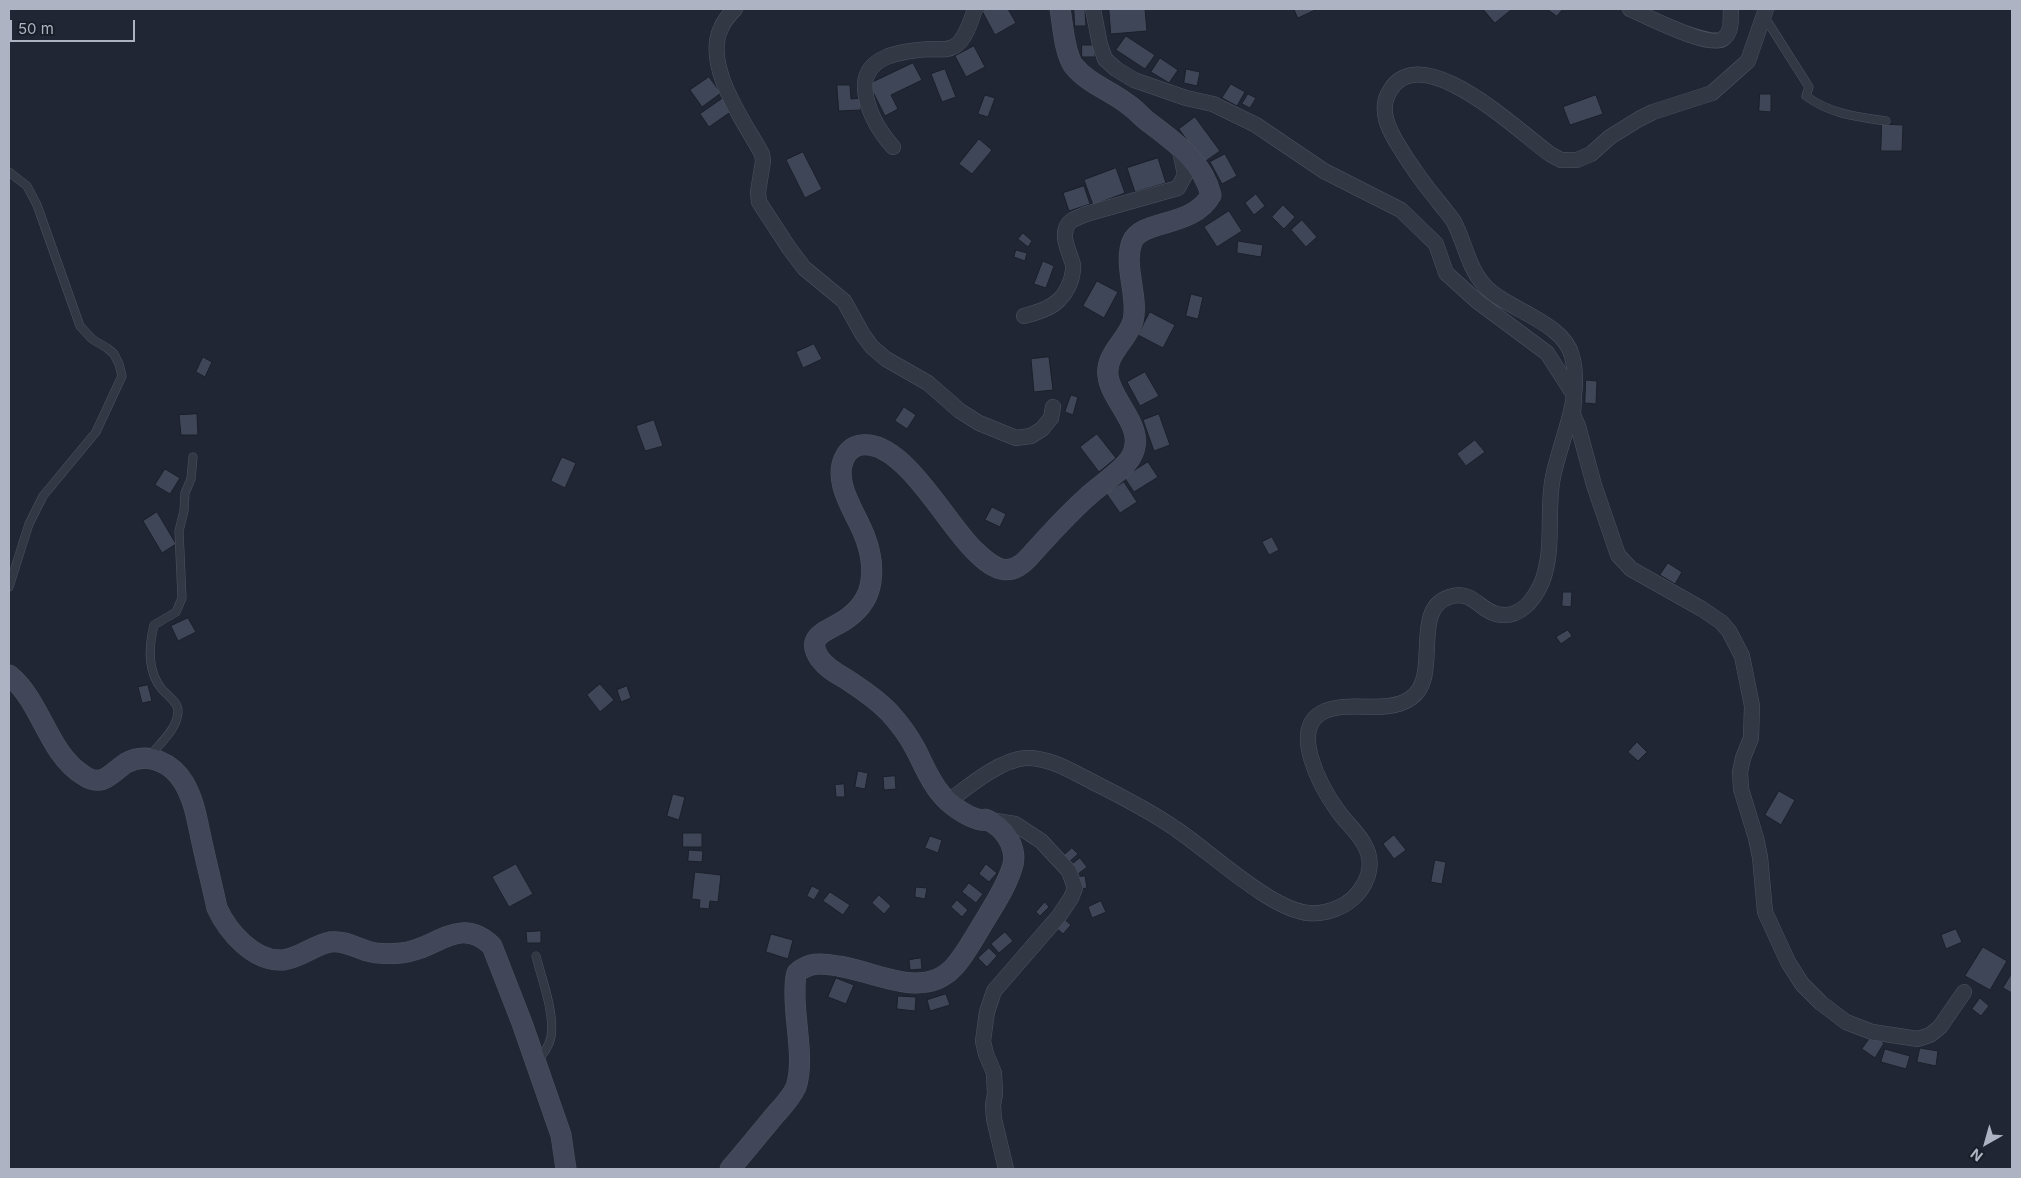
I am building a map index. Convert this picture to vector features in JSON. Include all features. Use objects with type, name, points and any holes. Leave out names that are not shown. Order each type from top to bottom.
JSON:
[{"type":"street","points":[[735,9],[721,28],[718,44],[718,66],[739,115],[762,154],[763,161],[758,192],[760,202],[804,268],[844,301],[862,335],[872,347],[886,359],[928,383],[960,411],[980,423],[1016,438],[1030,436],[1042,429],[1051,418],[1053,407]]},
{"type":"street","points":[[893,147],[876,124],[869,107],[865,84],[870,68],[888,55],[913,50],[949,49],[963,37],[975,9]]},
{"type":"street","points":[[1006,1169],[994,1119],[993,1105],[996,1094],[994,1073],[983,1041],[987,1012],[994,991],[1059,916],[1071,898],[1075,888],[1070,871],[1041,841],[1015,824],[976,819],[949,802],[930,779],[914,744],[900,725],[872,697],[823,662],[814,646],[816,639],[823,631],[849,618],[861,606],[869,592],[872,576],[867,540],[845,493],[842,472],[845,456],[857,445],[870,445],[888,452],[899,460],[921,484],[966,542],[996,568],[1006,570],[1016,568],[1026,561],[1066,517],[1128,461],[1134,452],[1132,427],[1109,382],[1107,370],[1111,357],[1132,326],[1135,310],[1130,267],[1130,248],[1133,238],[1144,230],[1176,221],[1194,213],[1205,206],[1211,195],[1208,182],[1193,159],[1179,145],[1126,103],[1083,76],[1072,63],[1067,48],[1060,9]]},
{"type":"street","points":[[949,802],[973,783],[1008,762],[1021,758],[1046,760],[1142,807],[1178,830],[1279,903],[1307,913],[1323,913],[1349,903],[1360,892],[1367,879],[1368,853],[1365,844],[1335,808],[1322,784],[1308,745],[1307,732],[1310,724],[1318,715],[1326,710],[1357,705],[1390,706],[1410,700],[1421,688],[1424,679],[1427,634],[1432,611],[1440,602],[1448,597],[1469,596],[1491,612],[1500,615],[1514,614],[1525,608],[1541,585],[1548,562],[1552,480],[1572,414],[1574,395],[1547,353],[1477,300],[1446,273],[1436,244],[1400,210],[1324,171],[1256,125],[1214,104],[1186,98],[1134,80],[1122,73],[1106,59],[1098,37],[1093,9]]},
{"type":"street","points":[[1630,9],[1701,39],[1716,42],[1723,40],[1729,32],[1731,9]]},
{"type":"street","points":[[1765,12],[1748,61],[1712,93],[1653,112],[1610,137],[1590,154],[1577,160],[1561,160],[1550,154],[1478,99],[1457,85],[1435,76],[1420,73],[1398,80],[1389,92],[1385,105],[1386,121],[1389,130],[1406,158],[1453,222],[1476,274],[1489,290],[1546,325],[1563,341],[1572,354],[1573,416],[1578,426],[1594,485],[1618,554],[1631,569],[1702,609],[1721,622],[1730,631],[1742,656],[1752,706],[1751,738],[1740,772],[1741,789],[1760,857],[1765,912],[1788,962],[1802,984],[1821,1003],[1846,1022],[1872,1032],[1918,1039],[1930,1035],[1940,1027],[1964,992]]},
{"type":"street","points":[[1024,316],[1039,312],[1057,303],[1065,295],[1073,266],[1065,237],[1065,230],[1069,224],[1074,219],[1086,214],[1178,188],[1185,175],[1179,145]]},
{"type":"street","points":[[9,675],[21,685],[33,703],[62,756],[84,776],[105,780],[125,764],[138,758],[149,757],[164,763],[184,782],[192,799],[217,908],[222,920],[242,942],[255,952],[270,958],[283,960],[331,942],[339,942],[368,951],[386,954],[413,951],[458,932],[470,933],[483,938],[492,946],[536,1062],[561,1135],[566,1169]]},
{"type":"street","points":[[730,1169],[788,1101],[796,1087],[799,1060],[795,1015],[795,984],[797,974],[807,965],[818,963],[842,966],[909,984],[928,982],[943,977],[955,967],[967,950],[1002,890],[1012,868],[1014,856],[1010,842],[1000,828],[988,820]]},
{"type":"lane","points":[[1765,12],[1808,87],[1806,96],[1817,104],[1833,111],[1886,121]]},
{"type":"lane","points":[[9,172],[27,186],[37,206],[80,326],[92,339],[114,354],[122,376],[96,432],[43,496],[29,524],[9,587]]},
{"type":"lane","points":[[149,757],[173,728],[179,710],[156,681],[151,670],[150,649],[154,625],[176,612],[182,598],[179,531],[184,510],[185,493],[191,479],[193,457]]},
{"type":"lane","points":[[536,956],[548,1001],[551,1037],[547,1048],[536,1062]]},
{"type":"building","points":[[986,9],[1008,9],[1016,23],[995,35],[982,11]]},
{"type":"building","points":[[1074,9],[1085,9],[1086,26],[1075,26]]},
{"type":"building","points":[[1109,9],[1145,9],[1147,31],[1111,34]]},
{"type":"building","points":[[1294,9],[1315,9],[1315,10],[1298,18]]},
{"type":"building","points":[[1483,9],[1512,9],[1495,23]]},
{"type":"building","points":[[1547,9],[1563,9],[1557,16]]},
{"type":"building","points":[[1126,36],[1155,55],[1145,69],[1116,50]]},
{"type":"building","points":[[1082,45],[1095,45],[1095,57],[1082,57]]},
{"type":"building","points":[[974,46],[985,67],[966,77],[955,56]]},
{"type":"building","points":[[1160,58],[1178,70],[1169,83],[1151,72]]},
{"type":"building","points":[[913,63],[922,80],[891,95],[898,109],[885,116],[869,84]]},
{"type":"building","points":[[945,69],[956,97],[942,102],[931,74]]},
{"type":"building","points":[[1186,69],[1200,72],[1197,86],[1184,83]]},
{"type":"building","points":[[709,77],[721,93],[702,107],[690,90]]},
{"type":"building","points":[[1231,84],[1245,92],[1237,106],[1222,98]]},
{"type":"building","points":[[837,85],[850,85],[851,99],[861,98],[861,110],[839,111]]},
{"type":"building","points":[[1248,94],[1256,98],[1250,108],[1242,104]]},
{"type":"building","points":[[1760,94],[1771,94],[1771,112],[1759,111]]},
{"type":"building","points":[[985,95],[995,98],[988,117],[978,114]]},
{"type":"building","points":[[1596,95],[1603,114],[1570,125],[1563,107]]},
{"type":"building","points":[[723,98],[732,111],[709,127],[700,114]]},
{"type":"building","points":[[1195,117],[1220,151],[1203,163],[1179,129]]},
{"type":"building","points":[[1882,124],[1903,125],[1902,151],[1881,151]]},
{"type":"building","points":[[979,139],[992,150],[972,174],[959,164]]},
{"type":"building","points":[[803,152],[822,189],[805,198],[786,160]]},
{"type":"building","points":[[1225,154],[1237,176],[1222,184],[1210,162]]},
{"type":"building","points":[[1158,158],[1166,183],[1135,192],[1127,168]]},
{"type":"building","points":[[1116,168],[1125,193],[1093,205],[1084,180]]},
{"type":"building","points":[[1084,186],[1090,204],[1069,211],[1063,193]]},
{"type":"building","points":[[1256,194],[1265,206],[1254,215],[1245,203]]},
{"type":"building","points":[[1283,205],[1295,217],[1284,229],[1272,217]]},
{"type":"building","points":[[1229,211],[1242,231],[1217,247],[1204,227]]},
{"type":"building","points":[[1302,220],[1317,237],[1306,247],[1291,230]]},
{"type":"building","points":[[1023,233],[1032,241],[1028,247],[1018,239]]},
{"type":"building","points":[[1238,241],[1263,245],[1261,257],[1237,253]]},
{"type":"building","points":[[1016,250],[1027,253],[1025,261],[1014,257]]},
{"type":"building","points":[[1043,261],[1054,266],[1046,288],[1034,284]]},
{"type":"building","points":[[1097,281],[1118,292],[1104,318],[1083,306]]},
{"type":"building","points":[[1191,294],[1203,297],[1198,319],[1186,316]]},
{"type":"building","points":[[1150,312],[1175,325],[1163,348],[1138,335]]},
{"type":"building","points":[[814,344],[822,359],[803,368],[796,352]]},
{"type":"building","points":[[203,357],[212,362],[205,377],[196,372]]},
{"type":"building","points":[[1049,357],[1053,390],[1034,392],[1031,359]]},
{"type":"building","points":[[1145,372],[1159,396],[1140,406],[1127,382]]},
{"type":"building","points":[[1586,380],[1597,381],[1596,404],[1585,403]]},
{"type":"building","points":[[1071,395],[1078,397],[1073,415],[1065,412]]},
{"type":"building","points":[[904,407],[916,415],[907,429],[895,421]]},
{"type":"building","points":[[197,414],[198,435],[181,435],[179,415]]},
{"type":"building","points":[[1159,414],[1170,445],[1154,451],[1143,420]]},
{"type":"building","points":[[654,420],[663,446],[645,451],[636,426]]},
{"type":"building","points":[[1097,434],[1116,458],[1099,472],[1080,447]]},
{"type":"building","points":[[1475,440],[1485,452],[1466,466],[1457,454]]},
{"type":"building","points":[[562,457],[576,463],[565,488],[551,481]]},
{"type":"building","points":[[1148,462],[1158,477],[1134,492],[1124,477]]},
{"type":"building","points":[[165,469],[180,478],[170,494],[155,485]]},
{"type":"building","points":[[1124,482],[1137,502],[1120,513],[1106,493]]},
{"type":"building","points":[[992,507],[1006,514],[1000,527],[985,520]]},
{"type":"building","points":[[157,512],[176,544],[162,553],[143,521]]},
{"type":"building","points":[[1272,537],[1279,550],[1269,555],[1262,542]]},
{"type":"building","points":[[1668,563],[1682,572],[1675,584],[1660,575]]},
{"type":"building","points":[[1563,592],[1572,592],[1571,607],[1562,606]]},
{"type":"building","points":[[188,618],[196,632],[178,641],[171,626]]},
{"type":"building","points":[[1568,630],[1572,636],[1561,644],[1556,637]]},
{"type":"building","points":[[600,684],[614,700],[600,712],[587,695]]},
{"type":"building","points":[[148,685],[152,701],[142,703],[138,687]]},
{"type":"building","points":[[627,686],[631,698],[621,702],[617,690]]},
{"type":"building","points":[[1637,742],[1647,752],[1638,761],[1628,752]]},
{"type":"building","points":[[858,771],[868,773],[865,789],[855,787]]},
{"type":"building","points":[[895,776],[896,789],[884,790],[883,777]]},
{"type":"building","points":[[844,784],[845,797],[836,797],[835,785]]},
{"type":"building","points":[[1779,791],[1795,800],[1781,825],[1765,815]]},
{"type":"building","points":[[673,794],[685,797],[679,820],[667,816]]},
{"type":"building","points":[[683,833],[702,833],[702,847],[683,847]]},
{"type":"building","points":[[1394,835],[1406,850],[1394,859],[1383,844]]},
{"type":"building","points":[[930,836],[942,840],[938,853],[925,848]]},
{"type":"building","points":[[1072,848],[1078,854],[1069,862],[1063,856]]},
{"type":"building","points":[[689,850],[703,851],[702,862],[688,861]]},
{"type":"building","points":[[1080,858],[1087,867],[1078,874],[1071,865]]},
{"type":"building","points":[[1435,860],[1446,862],[1442,884],[1431,882]]},
{"type":"building","points":[[516,864],[533,894],[509,907],[492,877]]},
{"type":"building","points":[[986,864],[997,873],[989,882],[979,874]]},
{"type":"building","points":[[695,872],[721,875],[718,902],[710,901],[709,909],[699,908],[700,900],[692,899]]},
{"type":"building","points":[[1085,876],[1087,888],[1079,889],[1077,877]]},
{"type":"building","points":[[969,883],[983,894],[976,903],[962,892]]},
{"type":"building","points":[[812,886],[820,890],[814,900],[807,896]]},
{"type":"building","points":[[916,887],[927,888],[925,899],[915,897]]},
{"type":"building","points":[[830,892],[850,905],[843,915],[823,901]]},
{"type":"building","points":[[879,895],[891,906],[884,914],[872,903]]},
{"type":"building","points":[[957,900],[968,910],[962,917],[951,907]]},
{"type":"building","points":[[1101,901],[1106,912],[1092,918],[1088,907]]},
{"type":"building","points":[[1045,902],[1049,907],[1040,916],[1036,912]]},
{"type":"building","points":[[1063,918],[1071,925],[1063,934],[1055,927]]},
{"type":"building","points":[[1956,929],[1962,942],[1946,949],[1941,935]]},
{"type":"building","points":[[541,931],[541,943],[527,943],[526,932]]},
{"type":"building","points":[[1005,932],[1013,941],[999,953],[991,944]]},
{"type":"building","points":[[771,934],[793,940],[788,959],[766,952]]},
{"type":"building","points":[[1983,947],[2007,961],[1990,990],[1965,976]]},
{"type":"building","points":[[989,948],[997,956],[987,967],[978,958]]},
{"type":"building","points":[[921,958],[922,969],[910,970],[909,960]]},
{"type":"building","points":[[2012,973],[2012,993],[2003,988]]},
{"type":"building","points":[[836,978],[854,985],[846,1004],[828,997]]},
{"type":"building","points":[[946,994],[950,1005],[930,1011],[927,1000]]},
{"type":"building","points":[[898,996],[916,997],[915,1011],[897,1009]]},
{"type":"building","points":[[1980,998],[1989,1006],[1981,1016],[1972,1009]]},
{"type":"building","points":[[1872,1035],[1884,1043],[1875,1058],[1862,1049]]},
{"type":"building","points":[[1920,1048],[1938,1051],[1936,1066],[1917,1062]]},
{"type":"building","points":[[1885,1049],[1910,1056],[1906,1069],[1881,1062]]}]
